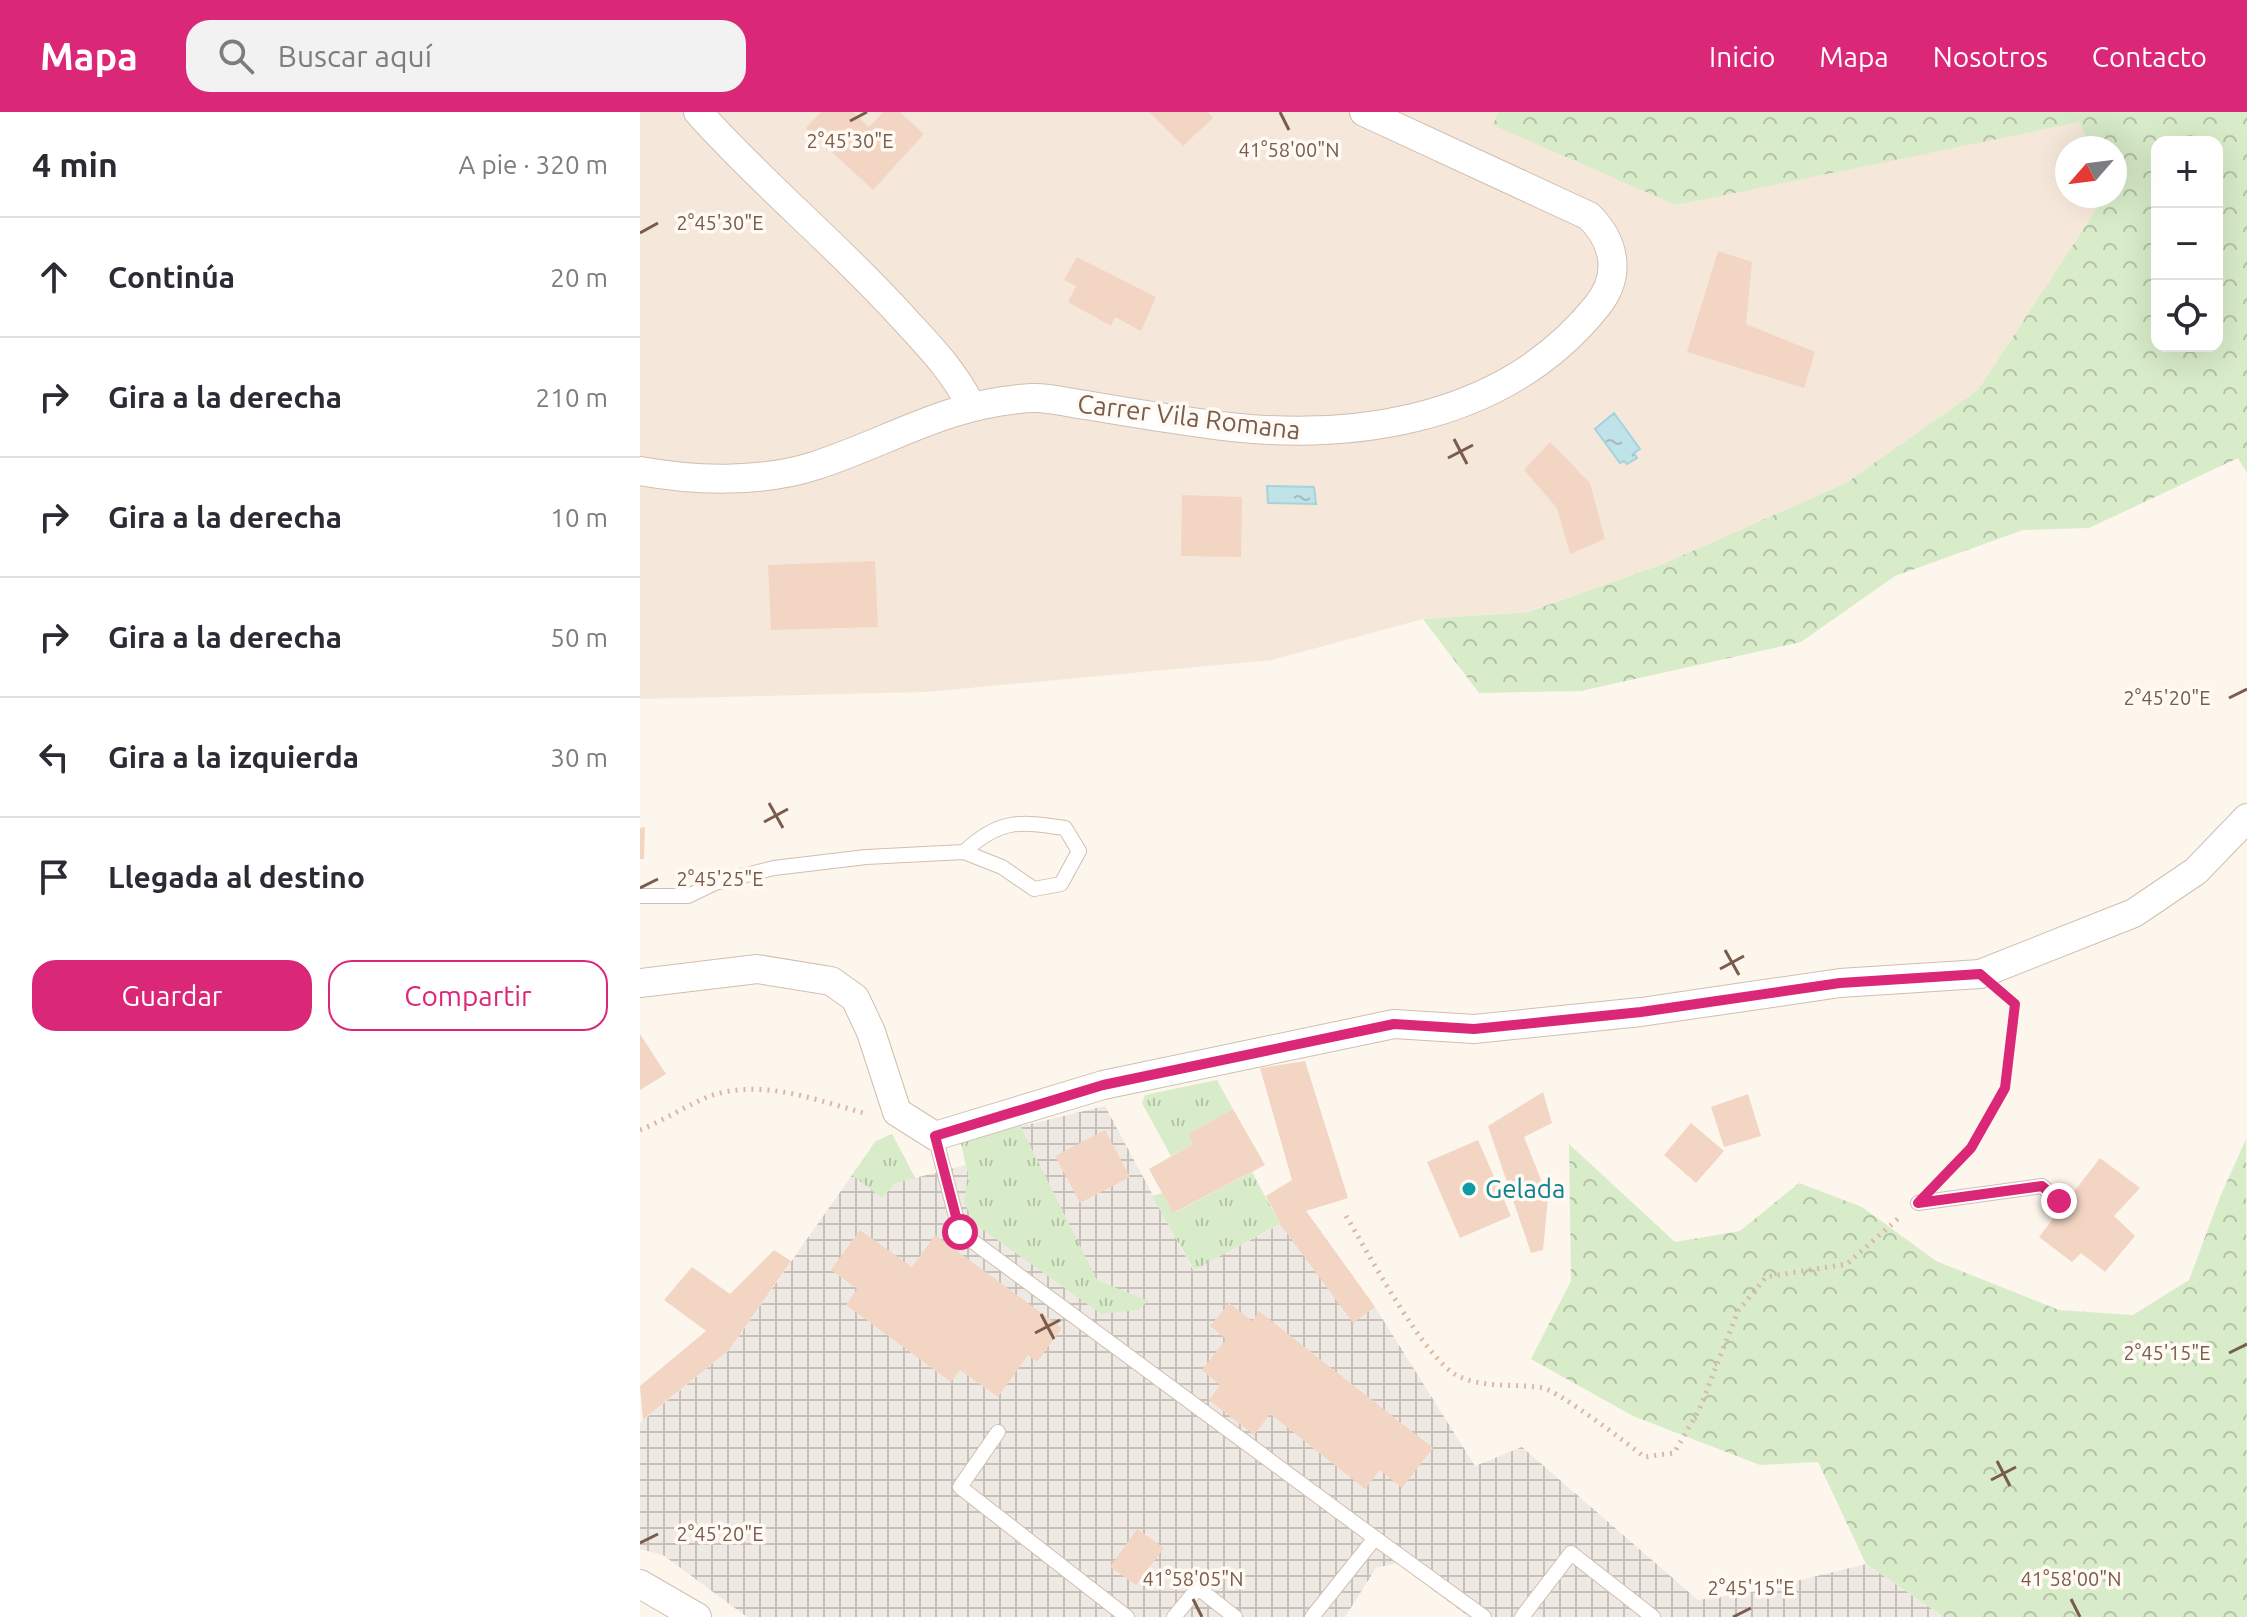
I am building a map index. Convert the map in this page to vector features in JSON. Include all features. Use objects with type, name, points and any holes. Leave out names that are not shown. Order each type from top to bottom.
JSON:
[{"type":"street","points":[[698,112],[740,159],[861,270],[957,377],[970,404]]},
{"type":"street","name":"Carrer Vila Romana","points":[[640,471],[736,478],[812,466],[970,404],[1035,397],[1205,424],[1299,432],[1348,431],[1449,410],[1501,386],[1574,334],[1600,302],[1612,273],[1614,253],[1605,231],[1589,216],[1364,112]]},
{"type":"street","points":[[640,983],[757,969],[831,981],[855,998],[871,1032],[897,1112],[935,1136],[1103,1085],[1394,1024],[1474,1029],[1641,1012],[1840,983],[1980,974],[2134,913],[2196,871],[2247,818]]},
{"type":"street","points":[[640,1584],[697,1617]]},
{"type":"lane","points":[[640,896],[688,896],[715,883],[774,868],[866,857],[964,852],[1002,867],[1034,889],[1061,884],[1079,851],[1065,828],[1020,821],[985,832],[964,852]]},
{"type":"lane","points":[[935,1136],[960,1232],[1484,1617]]},
{"type":"lane","points":[[1918,1203],[2042,1186],[2059,1201]]},
{"type":"lane","points":[[998,1432],[960,1487],[1127,1617]]},
{"type":"lane","points":[[1312,1617],[1375,1538]]},
{"type":"lane","points":[[1522,1617],[1571,1553],[1653,1617]]},
{"type":"lane","points":[[1174,1617],[1198,1588],[1235,1617]]},
{"type":"path","points":[[1346,1216],[1419,1336],[1457,1376],[1503,1387],[1546,1388],[1616,1433],[1644,1457],[1674,1453],[1699,1410],[1738,1311],[1766,1277],[1847,1264],[1918,1203],[1971,1148],[2005,1088],[2015,1004],[1980,974]]},
{"type":"path","points":[[640,1130],[713,1095],[750,1088],[790,1093],[872,1115],[897,1112]]},
{"type":"shaded area","points":[[640,112],[1498,112],[1493,124],[1942,148],[2081,122],[2086,136],[2055,136],[2055,208],[2097,208],[1978,390],[1846,483],[1663,564],[1527,612],[1423,619],[1272,660],[926,692],[640,699]]},
{"type":"shaded area","points":[[1105,1106],[1193,1270],[1306,1211],[1375,1307],[1475,1466],[1522,1447],[1698,1600],[1752,1592],[1866,1564],[1944,1617],[1469,1617],[1397,1563],[1376,1568],[1345,1617],[747,1617],[663,1555],[640,1549],[640,1423],[729,1350],[876,1141],[892,1134],[915,1178],[966,1165],[960,1139],[1017,1119],[1022,1126]]},
{"type":"green space","points":[[1498,112],[2247,112],[2247,473],[2238,458],[2089,528],[2023,530],[1895,576],[1801,642],[1581,691],[1479,693],[1423,619],[1528,612],[1663,564],[1846,483],[1978,390],[2097,208],[2127,208],[2127,136],[2085,136],[2080,122],[1676,205],[1493,125]]},
{"type":"green space","points":[[1217,1080],[1233,1109],[1188,1134],[1193,1144],[1171,1156],[1142,1103],[1145,1095]]},
{"type":"green space","points":[[1017,1119],[1097,1280],[1148,1301],[1138,1310],[1101,1314],[975,1224],[964,1203],[968,1174],[960,1139]]},
{"type":"green space","points":[[892,1134],[915,1178],[895,1183],[882,1198],[852,1175],[876,1141]]},
{"type":"green space","points":[[2246,1139],[2247,1617],[1944,1617],[1866,1564],[1818,1462],[1760,1465],[1633,1416],[1531,1359],[1571,1281],[1569,1144],[1675,1242],[1740,1231],[1799,1183],[1862,1207],[1936,1261],[2059,1310],[2133,1315],[2189,1280]]},
{"type":"green space","points":[[1252,1172],[1280,1224],[1194,1270],[1152,1196],[1162,1193],[1174,1213]]},
{"type":"water","points":[[1614,413],[1640,449],[1634,453],[1637,458],[1627,464],[1624,461],[1620,463],[1595,429]]},
{"type":"water","points":[[1267,486],[1314,487],[1316,504],[1268,503]]},
{"type":"building","points":[[821,112],[853,112],[869,127],[883,112],[900,112],[924,134],[873,190],[806,128]]},
{"type":"building","points":[[1149,112],[1208,112],[1213,118],[1183,146]]},
{"type":"building","points":[[1718,251],[1752,262],[1746,324],[1815,352],[1804,388],[1687,352]]},
{"type":"building","points":[[1077,257],[1156,297],[1141,331],[1115,317],[1111,326],[1068,302],[1076,286],[1064,280]]},
{"type":"building","points":[[1550,442],[1590,483],[1605,539],[1570,554],[1557,508],[1524,470]]},
{"type":"building","points":[[1182,495],[1242,497],[1241,557],[1181,556]]},
{"type":"building","points":[[875,561],[878,627],[771,630],[768,565]]},
{"type":"building","points":[[645,827],[644,859],[640,859],[640,828]]},
{"type":"building","points":[[640,1034],[666,1074],[640,1090]]},
{"type":"building","points":[[1305,1061],[1348,1198],[1306,1211],[1375,1307],[1353,1323],[1280,1224],[1266,1196],[1292,1180],[1260,1068]]},
{"type":"building","points":[[1543,1092],[1552,1123],[1524,1137],[1548,1197],[1543,1250],[1531,1253],[1488,1126]]},
{"type":"building","points":[[1748,1094],[1761,1136],[1724,1147],[1711,1107]]},
{"type":"building","points":[[1233,1109],[1265,1165],[1173,1213],[1149,1169],[1193,1144],[1188,1134]]},
{"type":"building","points":[[1691,1123],[1724,1151],[1696,1183],[1664,1155]]},
{"type":"building","points":[[1105,1130],[1130,1177],[1080,1203],[1055,1156]]},
{"type":"building","name":"Gelada","points":[[1478,1140],[1511,1216],[1460,1238],[1427,1162]]},
{"type":"building","points":[[2100,1158],[2140,1188],[2114,1216],[2135,1236],[2105,1272],[2081,1253],[2072,1262],[2039,1237]]},
{"type":"building","points":[[860,1230],[912,1267],[935,1235],[1062,1328],[1037,1362],[1028,1355],[998,1397],[960,1370],[951,1382],[846,1305],[857,1289],[831,1270]]},
{"type":"building","points":[[774,1250],[791,1261],[729,1350],[643,1420],[640,1386],[706,1331],[664,1300],[692,1267],[730,1294]]},
{"type":"building","points":[[1229,1303],[1252,1321],[1259,1311],[1433,1448],[1402,1488],[1380,1470],[1365,1489],[1270,1414],[1254,1435],[1209,1400],[1220,1385],[1202,1370],[1226,1339],[1210,1326]]},
{"type":"building","points":[[1137,1529],[1164,1548],[1136,1585],[1110,1567]]},
{"type":"place","name":"Gelada","points":[[1469,1189]]},
{"type":"route","points":[[960,1232],[935,1136],[1103,1085],[1269,1053],[1394,1024],[1474,1029],[1641,1012],[1840,983],[1980,974],[2015,1004],[2005,1088],[1971,1148],[1918,1203],[2042,1186],[2059,1201]]}]
